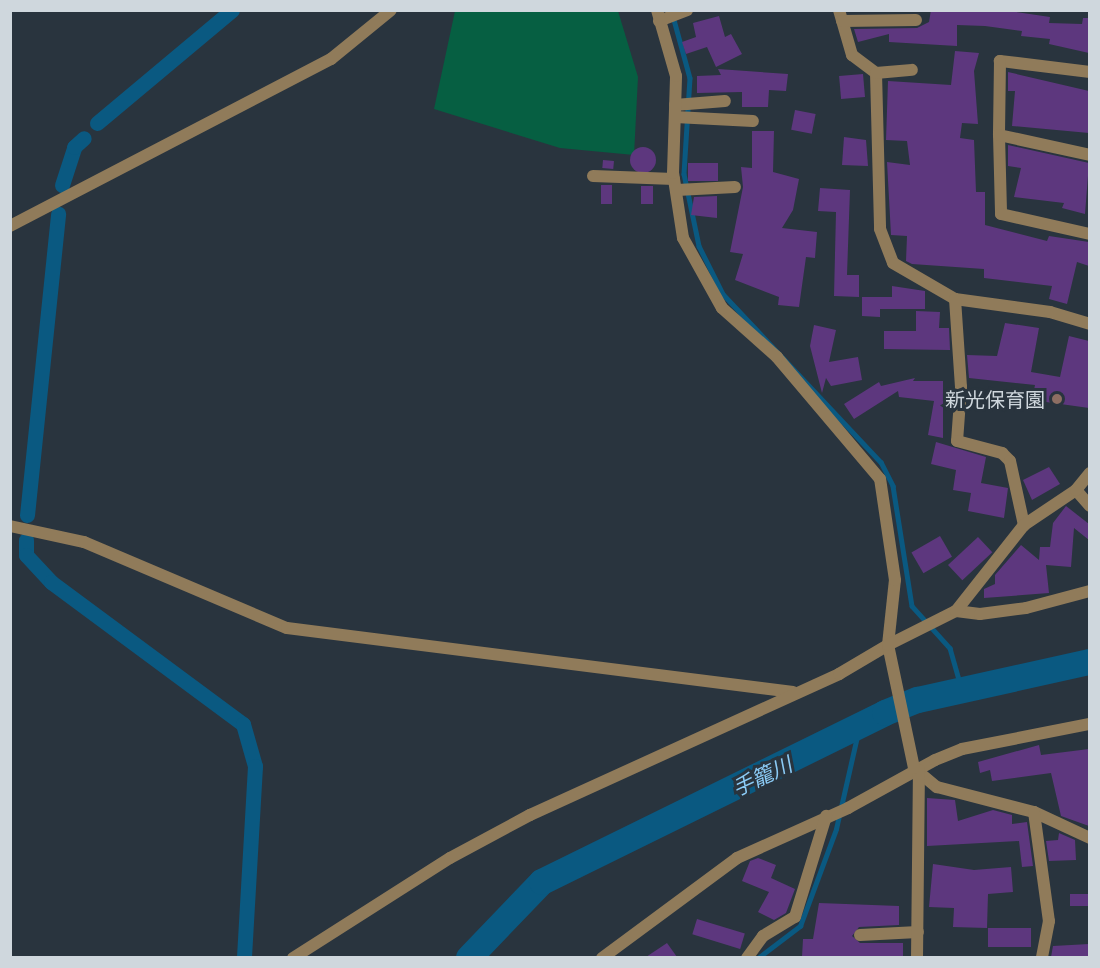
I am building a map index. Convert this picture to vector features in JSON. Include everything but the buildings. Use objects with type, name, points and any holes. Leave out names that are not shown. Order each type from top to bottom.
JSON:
[{"type":"street","points":[[10,226],[331,59],[391,10]]},
{"type":"street","points":[[684,11],[660,17],[676,76],[676,185],[683,238],[722,308],[777,357],[880,479],[895,580],[888,645],[916,769],[917,957]]},
{"type":"street","points":[[912,70],[876,73],[852,55],[840,16],[916,20]]},
{"type":"street","points":[[1089,72],[1000,61],[999,135],[1001,214],[1089,234]]},
{"type":"street","points":[[876,73],[882,242],[900,270],[955,299],[1050,312],[1089,324]]},
{"type":"street","points":[[677,111],[699,104],[725,101]]},
{"type":"street","points":[[677,111],[699,118],[753,121]]},
{"type":"street","points":[[999,135],[1089,154]]},
{"type":"street","points":[[593,176],[676,185],[705,192],[735,187]]},
{"type":"street","points":[[955,299],[961,387],[957,441],[1002,453],[1010,461],[1024,525]]},
{"type":"street","points":[[293,957],[450,858],[530,815],[793,693],[957,611],[1024,525],[1076,490],[1089,473]]},
{"type":"street","points":[[1076,490],[1089,506]]},
{"type":"street","points":[[10,526],[84,542],[287,628],[793,693]]},
{"type":"street","points":[[957,611],[980,614],[1026,608],[1089,591]]},
{"type":"street","points":[[602,957],[737,858],[830,814],[848,808],[916,769],[962,749],[1089,724]]},
{"type":"street","points":[[916,769],[937,787],[1034,812],[1089,838]]},
{"type":"street","points":[[1034,812],[1049,921],[1042,957]]},
{"type":"street","points":[[747,957],[763,936],[795,917],[830,814]]},
{"type":"street","points":[[860,935],[918,932]]},
{"type":"green space","points":[[455,11],[618,11],[638,77],[634,155],[560,148],[434,109]]},
{"type":"waterway","points":[[97,123],[232,10]]},
{"type":"waterway","points":[[673,16],[690,78],[684,174],[699,246],[723,294],[881,462],[893,486],[912,606],[950,648],[962,690]]},
{"type":"waterway","points":[[62,185],[74,147],[84,138]]},
{"type":"waterway","points":[[27,515],[58,214]]},
{"type":"waterway","points":[[26,540],[26,555],[51,582],[243,724],[255,766],[244,958]]},
{"type":"waterway","name":"手籠川","points":[[469,958],[542,882],[885,713],[918,700],[1090,662]]},
{"type":"waterway","points":[[758,958],[800,926],[836,829],[859,728]]},
{"type":"place","name":"新光保育園","points":[[1057,399]]}]
